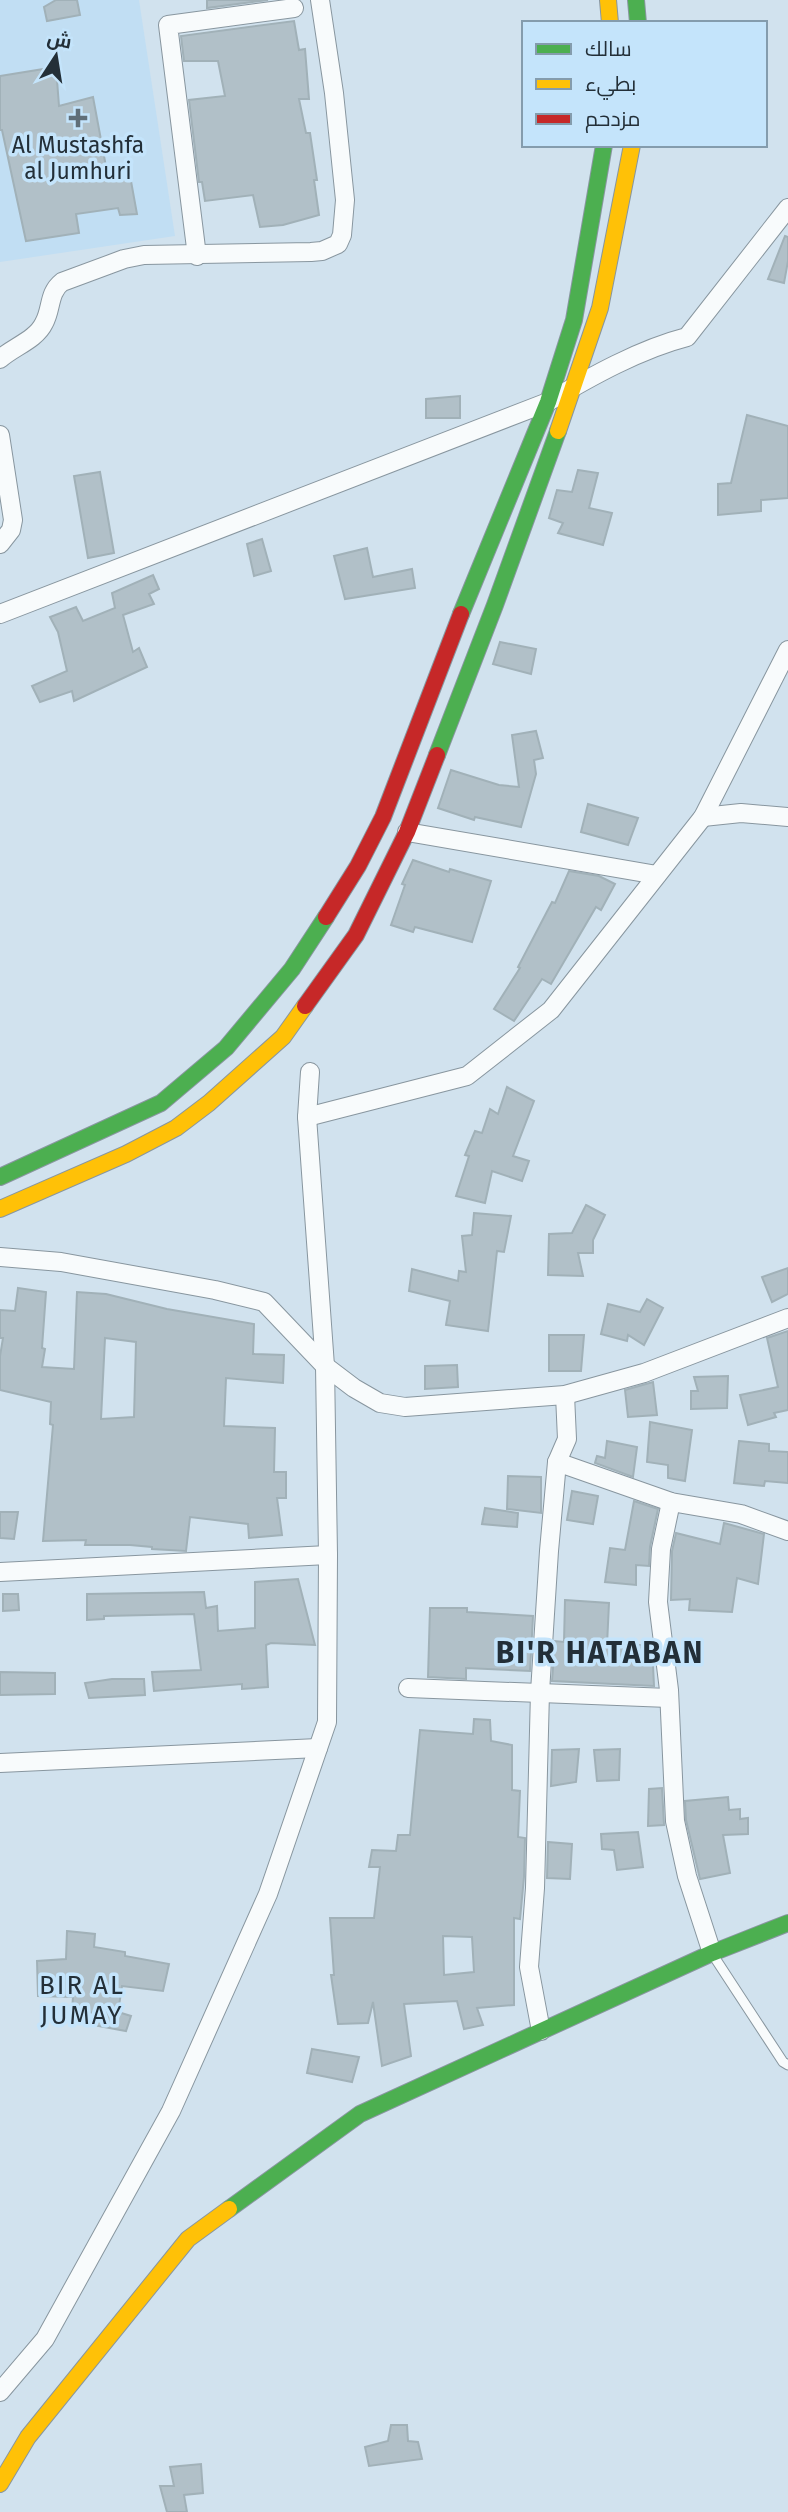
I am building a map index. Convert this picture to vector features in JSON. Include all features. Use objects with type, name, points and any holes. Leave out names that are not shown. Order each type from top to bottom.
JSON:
[{"type":"main road","points":[[608,0],[610,21]]},
{"type":"main road","points":[[636,0],[638,21]]},
{"type":"main road","points":[[0,1177],[161,1103],[226,1048],[292,969],[358,866],[383,817],[461,614],[548,402],[574,320],[604,147]]},
{"type":"main road","points":[[0,1209],[126,1154],[176,1128],[244,1073],[283,1037],[356,935],[407,832],[495,604],[573,386],[600,308],[632,147]]},
{"type":"main road","points":[[0,2484],[28,2437],[188,2239],[360,2114],[712,1953],[788,1923]]},
{"type":"street","points":[[5,350],[40,330],[48,314],[55,288],[62,282],[135,257],[197,256],[312,252],[331,249],[338,244],[342,235],[345,200],[332,81],[320,8],[300,14],[293,4],[168,25],[197,256]]},
{"type":"street","points":[[0,614],[548,402],[573,386],[665,343],[687,337],[788,208]]},
{"type":"street","points":[[0,435],[13,520],[11,530],[0,544]]},
{"type":"street","points":[[307,1117],[467,1076],[551,1010],[704,817],[788,650]]},
{"type":"street","points":[[704,817],[741,813],[788,817]]},
{"type":"street","points":[[407,832],[657,875]]},
{"type":"street","points":[[0,2392],[45,2339],[171,2111],[268,1894],[327,1722],[326,1366],[307,1117],[310,1073]]},
{"type":"street","points":[[0,1256],[61,1262],[215,1290],[264,1303],[326,1366],[354,1388],[380,1403],[405,1408],[565,1395],[645,1373],[788,1318]]},
{"type":"street","points":[[541,2031],[529,1967],[535,1888],[540,1692],[557,1462],[567,1439],[565,1395]]},
{"type":"street","points":[[557,1462],[671,1502],[741,1514],[788,1531]]},
{"type":"street","points":[[671,1502],[661,1549],[657,1602],[669,1698],[675,1821],[687,1876],[712,1953]]},
{"type":"street","points":[[0,1572],[328,1555]]},
{"type":"street","points":[[408,1688],[669,1698]]},
{"type":"street","points":[[0,1763],[318,1748]]},
{"type":"lane","points":[[712,1953],[783,2062],[788,2065]]},
{"type":"shaded area","name":"Al Mustashfa al Jumhuri","points":[[0,0],[139,0],[175,236],[0,262]]},
{"type":"building","points":[[56,0],[77,0],[80,15],[47,21],[44,7]]},
{"type":"building","points":[[207,0],[268,0],[207,8]]},
{"type":"building","points":[[294,21],[299,50],[305,49],[309,99],[299,99],[306,133],[310,133],[319,215],[283,225],[260,227],[253,195],[205,201],[202,182],[199,182],[189,100],[225,96],[218,61],[184,61],[181,36]]},
{"type":"building","points":[[56,67],[59,106],[93,97],[107,172],[129,170],[137,214],[120,215],[118,208],[76,214],[79,233],[26,241],[0,130],[0,76]]},
{"type":"building","points":[[785,236],[788,237],[788,261],[784,283],[768,279]]},
{"type":"building","points":[[460,396],[460,418],[426,418],[426,399]]},
{"type":"building","points":[[747,415],[788,426],[788,498],[761,500],[761,511],[718,515],[718,484],[731,483]]},
{"type":"building","points":[[578,470],[598,473],[589,508],[612,513],[603,545],[558,533],[563,523],[549,518],[557,490],[572,492]]},
{"type":"building","points":[[100,472],[114,553],[88,558],[74,476]]},
{"type":"building","points":[[262,539],[271,571],[254,576],[247,544]]},
{"type":"building","points":[[367,548],[373,577],[412,569],[415,588],[345,599],[334,556]]},
{"type":"building","points":[[153,575],[159,589],[149,594],[154,604],[123,615],[133,652],[139,648],[147,667],[74,701],[72,691],[40,702],[32,686],[67,671],[58,632],[50,617],[76,607],[83,621],[115,608],[112,593]]},
{"type":"building","points":[[500,642],[536,649],[531,674],[493,664]]},
{"type":"building","points":[[536,731],[543,758],[534,760],[536,774],[521,827],[475,817],[474,820],[438,808],[451,770],[499,785],[519,787],[512,735]]},
{"type":"building","points":[[588,804],[638,818],[628,845],[581,832]]},
{"type":"building","points":[[413,860],[449,872],[450,869],[491,881],[472,942],[415,927],[413,932],[391,925],[405,885],[402,884]]},
{"type":"building","points":[[569,871],[599,876],[615,884],[601,910],[596,907],[551,984],[542,979],[514,1021],[494,1009],[520,968],[518,967],[552,902],[555,903]]},
{"type":"building","points":[[507,1087],[534,1101],[513,1156],[529,1161],[522,1181],[492,1171],[485,1203],[456,1196],[469,1156],[465,1155],[475,1131],[482,1133],[490,1109],[498,1114]]},
{"type":"building","points":[[586,1205],[605,1215],[593,1240],[593,1253],[578,1253],[583,1276],[548,1275],[549,1234],[572,1233]]},
{"type":"building","points":[[474,1213],[511,1216],[504,1252],[497,1251],[488,1331],[446,1325],[450,1301],[409,1291],[412,1269],[458,1281],[459,1271],[466,1272],[462,1236],[472,1235]]},
{"type":"building","points":[[788,1268],[788,1294],[772,1302],[762,1277]]},
{"type":"building","points":[[18,1288],[46,1292],[42,1367],[74,1369],[77,1292],[106,1294],[167,1309],[254,1324],[253,1354],[284,1355],[283,1383],[226,1378],[224,1426],[275,1428],[274,1472],[286,1472],[286,1498],[277,1498],[282,1535],[249,1538],[248,1524],[190,1517],[186,1551],[130,1545],[85,1545],[86,1540],[43,1541],[53,1425],[50,1424],[51,1402],[0,1390],[3,1338],[0,1338],[0,1310],[15,1311]],"holes":[[[105,1338],[136,1342],[134,1417],[101,1419]]]},
{"type":"building","points":[[647,1299],[663,1308],[644,1345],[628,1335],[627,1341],[601,1334],[608,1304],[640,1312]]},
{"type":"building","points":[[788,1331],[788,1410],[774,1413],[776,1417],[748,1425],[740,1395],[778,1387],[767,1338]]},
{"type":"building","points":[[549,1335],[584,1335],[581,1371],[549,1371]]},
{"type":"building","points":[[457,1365],[458,1387],[425,1389],[425,1366]]},
{"type":"building","points":[[728,1376],[727,1408],[691,1409],[691,1391],[698,1391],[694,1377]]},
{"type":"building","points":[[653,1382],[657,1415],[628,1417],[625,1390]]},
{"type":"building","points":[[650,1422],[692,1430],[685,1481],[668,1478],[668,1465],[647,1462]]},
{"type":"building","points":[[607,1441],[637,1447],[633,1477],[595,1463],[597,1456],[605,1458]]},
{"type":"building","points":[[739,1441],[769,1444],[769,1451],[788,1452],[788,1483],[765,1481],[764,1486],[734,1483]]},
{"type":"building","points":[[508,1476],[541,1477],[541,1513],[507,1509]]},
{"type":"building","points":[[572,1491],[598,1496],[593,1524],[567,1520]]},
{"type":"building","points":[[634,1501],[658,1509],[649,1566],[636,1565],[636,1585],[605,1582],[610,1548],[625,1550]]},
{"type":"building","points":[[485,1508],[518,1513],[517,1527],[482,1524]]},
{"type":"building","points":[[0,1512],[18,1512],[14,1539],[0,1538]]},
{"type":"building","points":[[724,1523],[764,1534],[758,1584],[737,1578],[732,1612],[689,1610],[690,1599],[671,1600],[672,1551],[676,1533],[720,1544]]},
{"type":"building","points":[[298,1579],[315,1645],[266,1645],[268,1687],[242,1689],[242,1684],[154,1691],[152,1672],[201,1670],[194,1614],[104,1616],[104,1619],[87,1620],[87,1594],[204,1592],[206,1608],[217,1606],[218,1631],[255,1628],[255,1582]]},
{"type":"building","points":[[3,1594],[18,1594],[19,1610],[3,1611]]},
{"type":"building","points":[[565,1600],[609,1603],[607,1645],[652,1645],[654,1686],[552,1681],[555,1641],[564,1642]]},
{"type":"building","points":[[430,1608],[467,1608],[467,1612],[533,1616],[530,1671],[466,1668],[466,1679],[428,1677]]},
{"type":"building","points":[[0,1672],[55,1673],[55,1694],[0,1695]]},
{"type":"building","points":[[112,1679],[144,1679],[145,1695],[89,1698],[85,1683]]},
{"type":"building","points":[[474,1719],[490,1720],[491,1741],[512,1745],[512,1790],[520,1791],[518,1837],[525,1838],[524,1877],[520,1919],[514,1918],[514,2005],[477,2008],[483,2025],[464,2029],[457,2001],[404,2004],[411,2056],[382,2066],[373,2002],[368,2023],[338,2024],[331,1975],[334,1975],[330,1918],[374,1918],[380,1867],[369,1867],[372,1850],[396,1851],[398,1835],[410,1835],[420,1730],[473,1734]],"holes":[[[443,1936],[472,1937],[474,1972],[444,1975]]]},
{"type":"building","points":[[579,1749],[576,1782],[551,1786],[552,1750]]},
{"type":"building","points":[[620,1749],[619,1780],[597,1781],[594,1750]]},
{"type":"building","points":[[662,1788],[664,1825],[648,1826],[649,1789]]},
{"type":"building","points":[[728,1797],[729,1810],[740,1809],[740,1819],[748,1818],[748,1834],[723,1835],[730,1873],[700,1879],[686,1820],[685,1801]]},
{"type":"building","points":[[638,1832],[643,1867],[617,1870],[614,1850],[602,1849],[601,1834]]},
{"type":"building","points":[[548,1842],[572,1844],[570,1879],[547,1878]]},
{"type":"building","points":[[67,1931],[95,1934],[94,1947],[169,1964],[163,1991],[122,1986],[118,2012],[131,2016],[126,2031],[93,2025],[95,2013],[72,2011],[73,1997],[38,1996],[37,1961],[66,1959]]},
{"type":"building","points":[[312,2049],[359,2057],[352,2082],[307,2073]]},
{"type":"building","points":[[391,2425],[407,2425],[408,2441],[418,2442],[422,2459],[369,2466],[365,2447],[388,2441]]},
{"type":"building","points":[[201,2464],[203,2493],[184,2495],[187,2512],[167,2512],[160,2486],[174,2486],[170,2467]]},
{"type":"traffic: fast","points":[[636,0],[638,21]]},
{"type":"traffic: fast","points":[[461,614],[548,402],[574,320],[604,147]]},
{"type":"traffic: fast","points":[[437,755],[558,431]]},
{"type":"traffic: fast","points":[[0,1177],[161,1103],[226,1048],[292,969],[326,917]]},
{"type":"traffic: fast","points":[[229,2209],[360,2114],[712,1953],[788,1923]]},
{"type":"traffic: slow","points":[[608,0],[610,21]]},
{"type":"traffic: slow","points":[[558,431],[600,308],[632,147]]},
{"type":"traffic: slow","points":[[0,1209],[126,1154],[176,1128],[209,1103],[283,1037],[305,1006]]},
{"type":"traffic: slow","points":[[0,2484],[28,2437],[188,2239],[229,2209]]},
{"type":"traffic: jam","points":[[326,917],[358,866],[383,817],[461,614]]},
{"type":"traffic: jam","points":[[305,1006],[356,935],[407,832],[437,755]]},
{"type":"place","name":"Al Mustashfa al Jumhuri","points":[[78,118]]},
{"type":"district","name":"BI'R HATABAN","points":[[600,1653]]},
{"type":"district","name":"BIR AL JUMAY","points":[[82,2000]]}]
